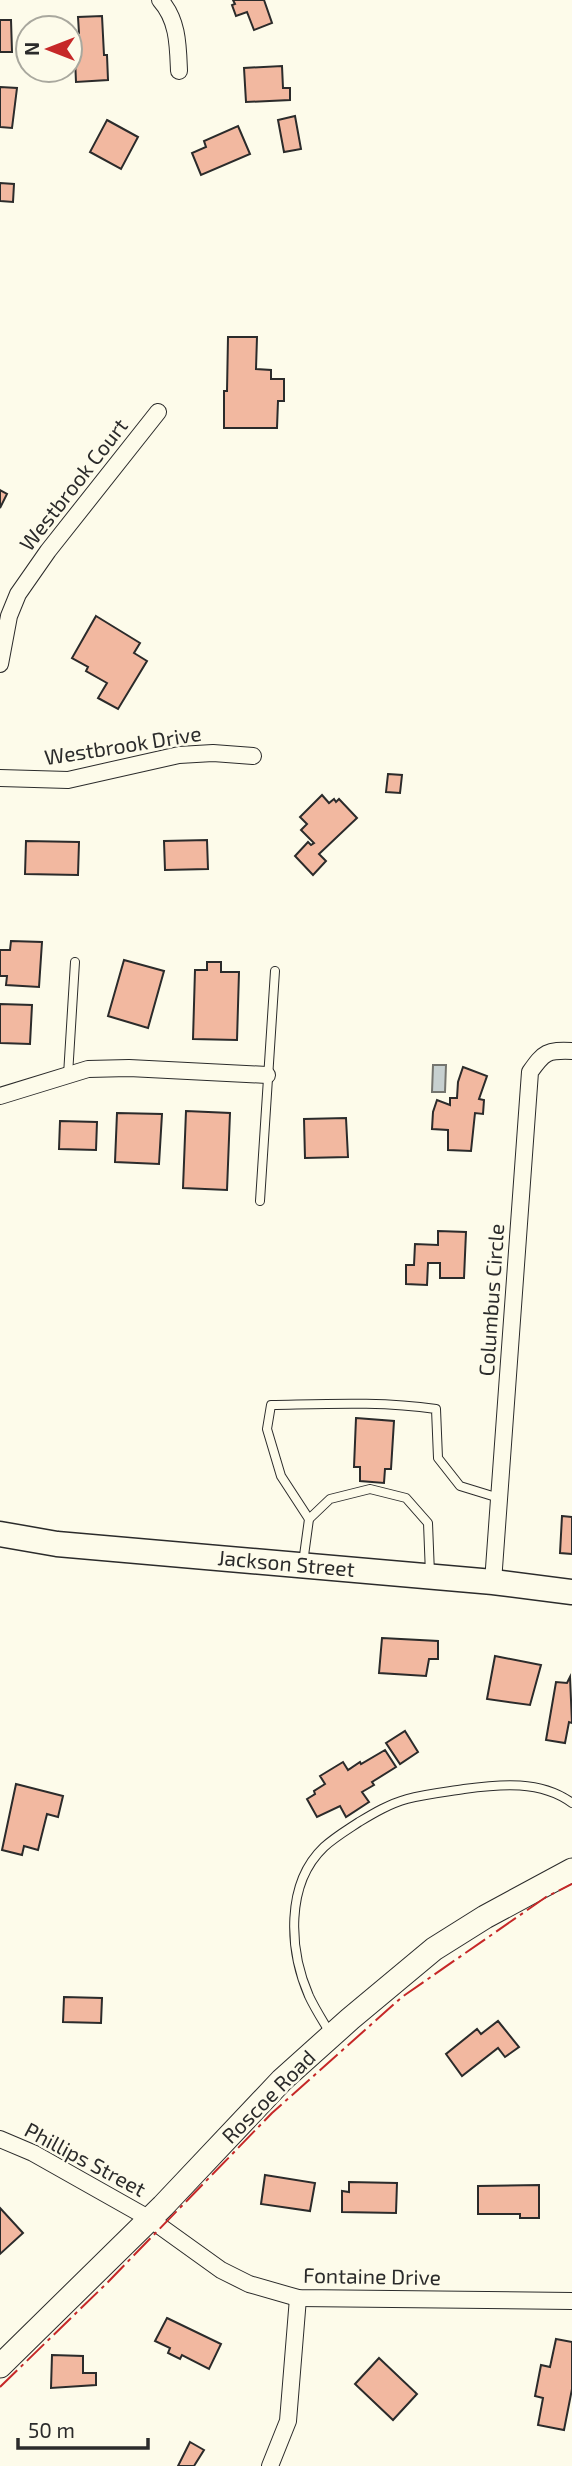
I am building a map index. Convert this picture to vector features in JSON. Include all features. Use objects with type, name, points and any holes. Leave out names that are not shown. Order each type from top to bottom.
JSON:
[{"type":"main road","name":"Jackson Street","points":[[0,1534],[57,1544],[493,1582],[572,1592]]},
{"type":"main road","name":"Roscoe Road","points":[[0,2366],[150,2219],[282,2080],[332,2036],[434,1949],[485,1917],[572,1870]]},
{"type":"street","points":[[160,0],[166,6],[176,30],[179,71]]},
{"type":"street","name":"Westbrook Court","points":[[0,664],[9,615],[18,594],[48,551],[158,412]]},
{"type":"street","name":"Westbrook Drive","points":[[0,778],[68,780],[178,755],[213,753],[253,756]]},
{"type":"street","name":"Columbus Circle","points":[[493,1582],[530,1072],[542,1055],[556,1051],[572,1052]]},
{"type":"street","points":[[0,1096],[88,1069],[129,1068],[267,1075]]},
{"type":"street","name":"Phillips Street","points":[[0,2139],[33,2153],[150,2219]]},
{"type":"street","name":"Fontaine Drive","points":[[150,2219],[221,2270],[249,2284],[298,2298],[572,2301]]},
{"type":"street","points":[[270,2466],[288,2421],[298,2298]]},
{"type":"lane","points":[[68,1075],[75,962]]},
{"type":"lane","points":[[260,1201],[275,971]]},
{"type":"lane","points":[[309,1519],[281,1476],[267,1429],[271,1405],[355,1403],[436,1409],[438,1458],[460,1486],[499,1498]]},
{"type":"lane","points":[[303,1566],[309,1519],[330,1499],[370,1489],[406,1499],[428,1523],[430,1577]]},
{"type":"lane","points":[[332,2036],[307,1991],[296,1940],[296,1898],[301,1880],[322,1848],[338,1835],[387,1806],[425,1795],[507,1784],[538,1788],[572,1803]]},
{"type":"shaded area","points":[[433,1065],[446,1065],[445,1092],[432,1092]]},
{"type":"building","points":[[233,0],[264,0],[272,23],[254,30],[247,12],[236,16],[232,5],[235,4]]},
{"type":"building","points":[[102,16],[108,80],[84,82],[84,17]]},
{"type":"building","points":[[0,20],[11,20],[12,52],[0,52]]},
{"type":"building","points":[[282,66],[283,88],[290,88],[290,100],[246,102],[244,68]]},
{"type":"building","points":[[0,87],[17,88],[12,128],[0,127]]},
{"type":"building","points":[[295,116],[301,149],[284,152],[278,120]]},
{"type":"building","points":[[107,120],[138,137],[121,169],[90,152]]},
{"type":"building","points":[[238,126],[250,154],[201,175],[192,153],[206,147],[204,141]]},
{"type":"building","points":[[0,183],[14,184],[13,202],[0,201]]},
{"type":"building","points":[[228,337],[257,337],[256,369],[271,370],[271,379],[284,379],[284,401],[278,401],[277,428],[224,428]]},
{"type":"building","points":[[0,490],[7,494],[0,508]]},
{"type":"building","points":[[96,616],[140,643],[134,653],[147,661],[118,709],[98,698],[107,683],[86,671],[88,667],[72,658]]},
{"type":"building","points":[[388,774],[402,775],[400,793],[386,792]]},
{"type":"building","points":[[322,795],[329,803],[339,799],[357,818],[319,854],[326,861],[313,875],[295,856],[308,842],[311,845],[314,843],[301,830],[307,824],[300,817]]},
{"type":"building","points":[[207,840],[208,869],[165,870],[164,841]]},
{"type":"building","points":[[26,841],[79,842],[78,875],[25,874]]},
{"type":"building","points":[[11,941],[42,942],[39,987],[6,985],[7,976],[0,976],[0,950],[10,950]]},
{"type":"building","points":[[124,960],[164,971],[148,1028],[108,1016]]},
{"type":"building","points":[[207,962],[221,962],[221,972],[239,972],[237,1040],[193,1039],[195,970],[207,970]]},
{"type":"building","points":[[0,1004],[32,1005],[30,1044],[0,1043]]},
{"type":"building","points":[[463,1067],[487,1076],[479,1099],[484,1100],[483,1114],[475,1113],[471,1151],[448,1150],[448,1130],[432,1129],[437,1100],[450,1105],[450,1098],[457,1098]]},
{"type":"building","points":[[186,1111],[230,1113],[227,1190],[183,1188]]},
{"type":"building","points":[[117,1113],[162,1114],[159,1164],[115,1162]]},
{"type":"building","points":[[346,1118],[348,1157],[305,1158],[304,1119]]},
{"type":"building","points":[[60,1121],[97,1122],[96,1150],[59,1149]]},
{"type":"building","points":[[438,1231],[466,1232],[464,1278],[440,1278],[440,1263],[428,1263],[427,1285],[406,1284],[406,1265],[414,1265],[415,1244],[438,1245]]},
{"type":"building","points":[[356,1418],[394,1421],[391,1469],[385,1469],[384,1483],[360,1481],[360,1467],[354,1467]]},
{"type":"building","points":[[562,1516],[572,1517],[572,1554],[560,1553]]},
{"type":"building","points":[[382,1638],[438,1641],[438,1659],[429,1659],[426,1676],[379,1673]]},
{"type":"building","points":[[495,1656],[541,1665],[530,1705],[487,1699]]},
{"type":"building","points":[[570,1677],[572,1723],[569,1722],[565,1743],[546,1740],[556,1682],[567,1683]]},
{"type":"building","points":[[405,1731],[418,1752],[400,1764],[386,1743]]},
{"type":"building","points":[[385,1750],[396,1767],[372,1782],[374,1785],[362,1792],[369,1802],[346,1817],[340,1806],[317,1817],[307,1799],[325,1784],[320,1776],[343,1762],[348,1770]]},
{"type":"building","points":[[16,1784],[63,1796],[58,1817],[47,1814],[38,1850],[24,1846],[22,1855],[2,1850]]},
{"type":"building","points":[[64,1997],[102,1998],[101,2023],[63,2022]]},
{"type":"building","points":[[498,2021],[519,2047],[505,2057],[498,2048],[462,2076],[446,2054],[477,2029],[481,2034]]},
{"type":"building","points":[[265,2175],[315,2183],[310,2211],[261,2204]]},
{"type":"building","points":[[349,2182],[397,2183],[396,2213],[342,2212],[342,2191],[349,2192]]},
{"type":"building","points":[[539,2185],[539,2218],[520,2218],[520,2214],[478,2214],[478,2186]]},
{"type":"building","points":[[0,2208],[23,2233],[0,2254]]},
{"type":"building","points":[[167,2318],[221,2344],[209,2369],[182,2355],[180,2359],[168,2353],[170,2348],[155,2341]]},
{"type":"building","points":[[556,2339],[572,2342],[572,2389],[564,2430],[538,2425],[543,2398],[535,2396],[541,2365],[550,2367]]},
{"type":"building","points":[[52,2355],[83,2356],[83,2373],[96,2373],[96,2385],[51,2388]]},
{"type":"building","points":[[379,2358],[417,2394],[393,2420],[355,2384]]},
{"type":"building","points":[[190,2442],[204,2450],[194,2466],[178,2466]]},
{"type":"power","points":[[0,2387],[107,2283],[272,2113],[402,1997],[546,1897],[572,1884]]}]
